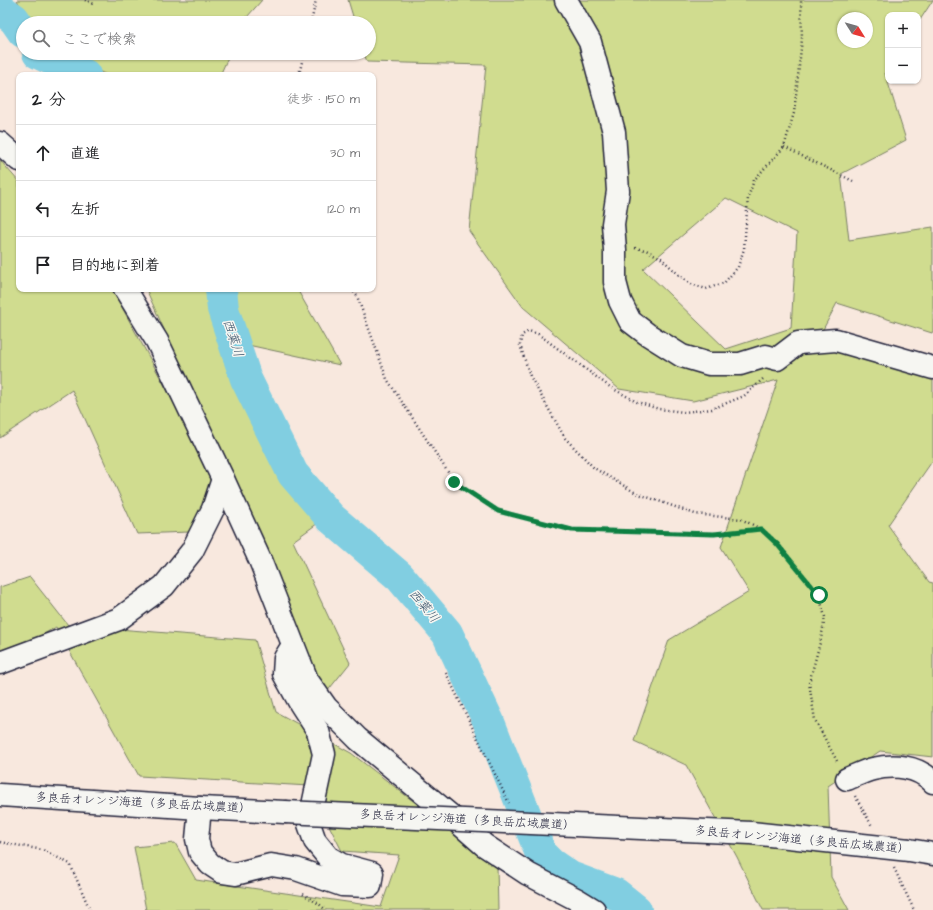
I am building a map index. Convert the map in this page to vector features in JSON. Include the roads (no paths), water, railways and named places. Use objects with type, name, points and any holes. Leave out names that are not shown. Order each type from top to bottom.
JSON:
[{"type":"street","points":[[566,0],[590,42],[614,132],[618,191],[613,224],[615,282],[620,301],[630,321],[647,334],[682,356],[708,364],[740,364],[766,356],[777,359],[798,343],[836,340],[933,368]]},
{"type":"street","points":[[0,143],[16,157]]},
{"type":"street","points":[[127,292],[157,341],[223,478],[260,560],[307,680],[326,707],[358,739],[484,845],[528,874],[594,910]]},
{"type":"street","points":[[0,664],[118,619],[164,586],[192,550],[213,509],[223,478]]},
{"type":"street","points":[[200,808],[197,839],[200,852],[210,864],[222,872],[235,874],[271,865],[296,869],[342,885],[370,886],[372,873],[342,865],[328,857],[315,842],[309,824],[324,754],[318,731],[284,674],[285,658],[293,645]]},
{"type":"street","points":[[846,780],[873,769],[895,766],[910,768],[921,773],[933,782]]},
{"type":"street","name":"多良岳オレンジ海道（多良岳広域農道）","points":[[0,795],[200,808],[751,833],[909,850],[933,854]]},
{"type":"waterway","name":"西葉川","points":[[0,9],[16,22]]},
{"type":"waterway","name":"西葉川","points":[[53,60],[79,72]]},
{"type":"waterway","name":"西葉川","points":[[221,292],[223,309],[246,379],[293,474],[331,518],[400,577],[447,633],[488,720],[541,854],[551,864],[570,877],[616,894],[636,910]]}]
